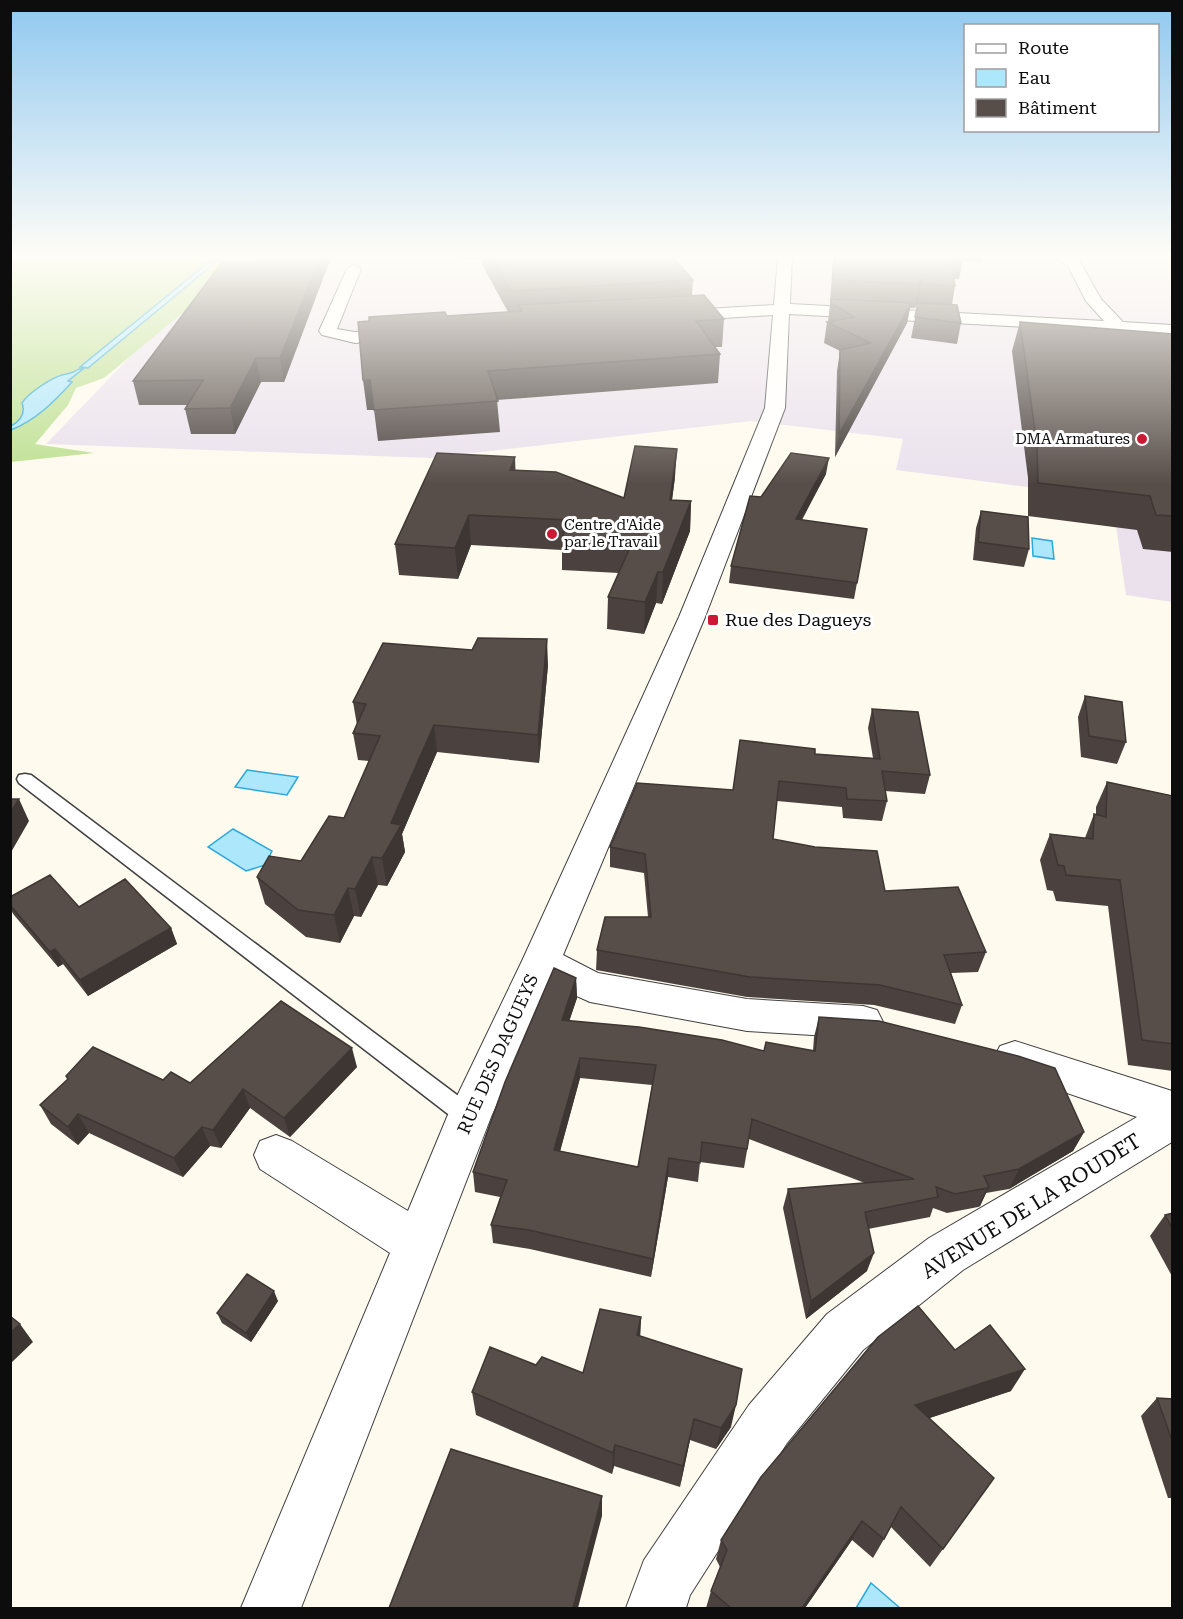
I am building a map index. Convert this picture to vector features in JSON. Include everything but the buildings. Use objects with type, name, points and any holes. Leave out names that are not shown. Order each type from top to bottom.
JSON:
[{"type":"street","points":[[331,333],[349,337],[420,333]]},
{"type":"street","name":"RUE DES DAGUEYS","points":[[271,1608],[469,1117],[541,961],[692,617],[775,408],[781,333]]},
{"type":"street","points":[[541,961],[590,987],[747,1015],[873,1023],[896,1028]]},
{"type":"street","points":[[976,1048],[1173,1110]]},
{"type":"street","name":"AVENUE DE LA ROUDET","points":[[656,1608],[665,1581],[768,1424],[845,1332],[946,1254],[1173,1119]]},
{"type":"street","points":[[276,1155],[418,1244]]},
{"type":"lane","points":[[25,779],[469,1117]]},
{"type":"shaded area","points":[[153,333],[1172,333],[1172,602],[1126,595],[1112,498],[896,470],[903,439],[751,421],[430,458],[46,444]]},
{"type":"green space","points":[[10,333],[159,333],[104,378],[76,388],[68,405],[35,444],[94,453],[11,462]]},
{"type":"water","points":[[122,333],[131,333],[88,368],[80,367]]},
{"type":"water","points":[[83,369],[68,381],[72,382],[37,416],[11,430],[11,426],[21,417],[22,403],[29,395],[52,379]]},
{"type":"water","points":[[1032,538],[1052,541],[1054,559],[1033,556]]},
{"type":"water","points":[[247,770],[298,777],[287,795],[235,787]]},
{"type":"water","points":[[233,829],[272,851],[265,865],[246,871],[208,847]]},
{"type":"water","points":[[871,1583],[900,1608],[856,1608]]},
{"type":"place","name":"DMA Armatures","points":[[1142,439]]},
{"type":"place","name":"Centre d'Aide par le Travail","points":[[552,534]]},
{"type":"place","name":"Rue des Dagueys","points":[[713,620]]}]
